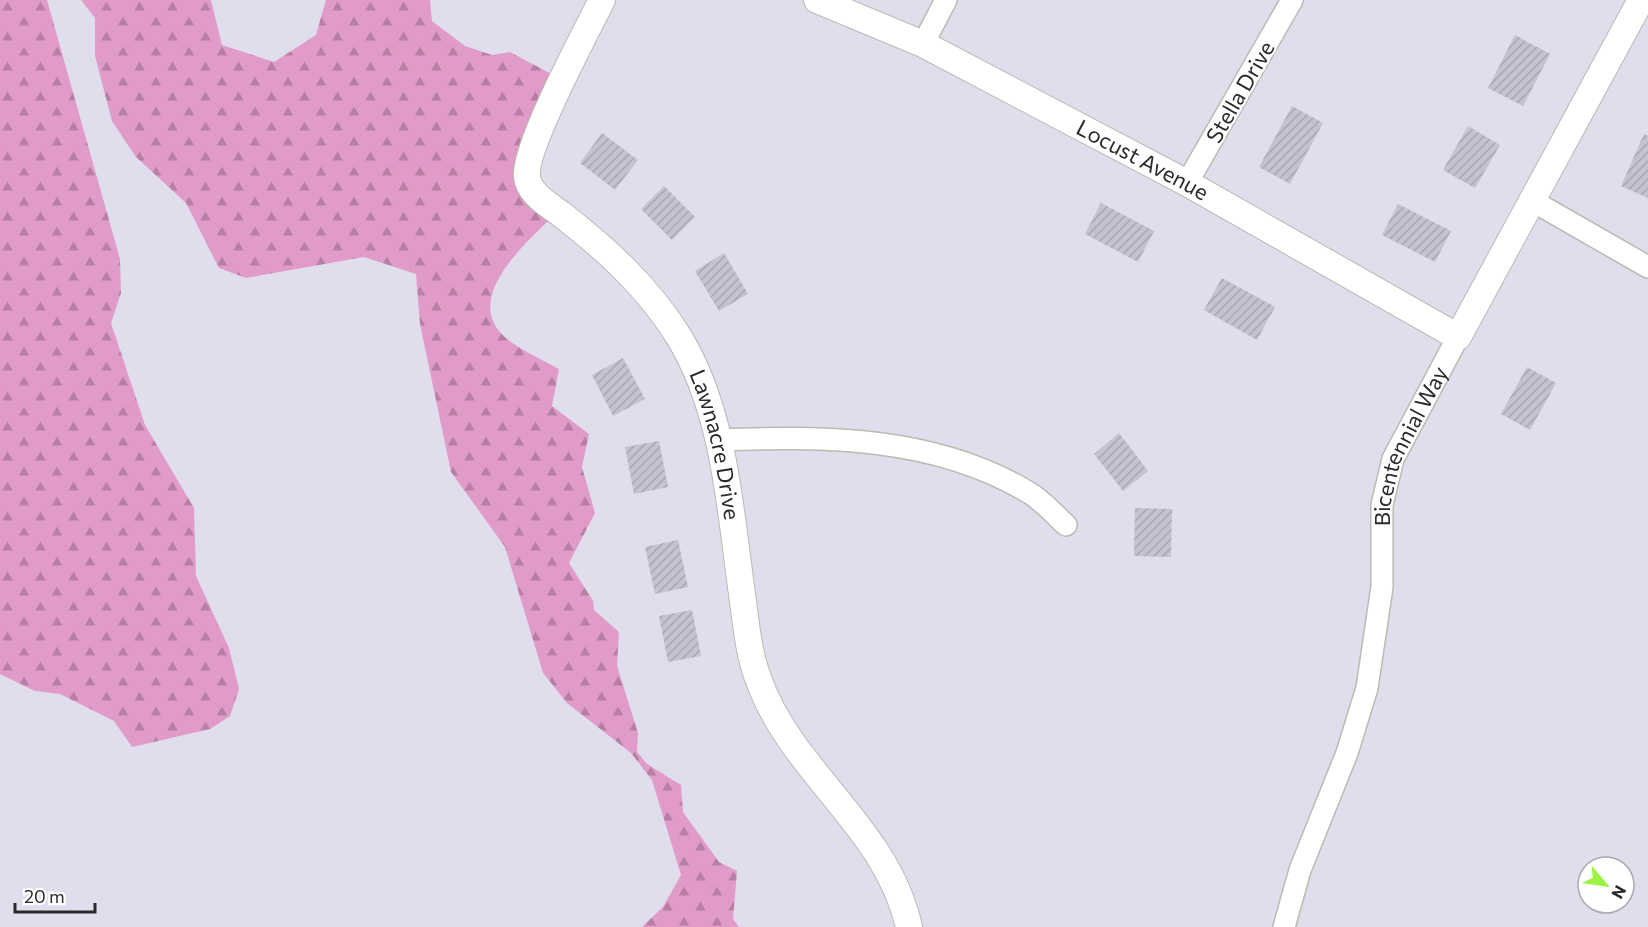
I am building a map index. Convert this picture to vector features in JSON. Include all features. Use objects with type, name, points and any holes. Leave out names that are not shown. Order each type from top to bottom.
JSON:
[{"type":"street","name":"Lawnacre Drive","points":[[602,0],[540,129],[529,157],[526,177],[531,188],[606,249],[653,302],[679,338],[704,393],[719,440],[757,678],[780,723],[819,778],[874,844],[890,872],[909,927]]},
{"type":"street","name":"Locust Avenue","points":[[817,0],[922,44],[1187,183],[1458,337]]},
{"type":"street","points":[[922,44],[946,0]]},
{"type":"street","name":"Stella Drive","points":[[1187,183],[1292,0]]},
{"type":"street","name":"Bicentennial Way","points":[[1284,927],[1300,870],[1347,753],[1367,688],[1382,587],[1382,505],[1393,459],[1641,0]]},
{"type":"street","points":[[1531,201],[1648,267]]},
{"type":"street","points":[[719,440],[859,440],[905,447],[951,458],[998,476],[1030,493],[1066,525]]},
{"type":"green space","points":[[0,0],[47,0],[120,259],[121,293],[111,323],[145,425],[194,508],[196,576],[229,648],[239,689],[230,716],[210,729],[132,747],[114,721],[60,694],[35,691],[0,674]]},
{"type":"green space","points":[[81,0],[211,0],[222,45],[274,62],[316,35],[326,0],[430,0],[432,21],[465,46],[492,55],[510,52],[557,77],[529,159],[552,217],[515,255],[504,270],[495,286],[491,302],[492,317],[505,337],[559,369],[552,406],[589,434],[582,467],[595,513],[569,563],[593,601],[594,610],[619,632],[617,666],[638,733],[637,752],[647,764],[681,785],[683,812],[719,862],[737,871],[733,919],[739,927],[642,927],[663,907],[681,875],[652,780],[631,753],[567,703],[543,673],[505,547],[451,472],[420,324],[416,274],[364,257],[246,278],[219,268],[186,203],[136,157],[112,121],[95,56],[95,18]]},
{"type":"building","points":[[1515,35],[1550,54],[1523,106],[1488,88]]},
{"type":"building","points":[[1292,106],[1323,123],[1290,184],[1259,167]]},
{"type":"building","points":[[1468,126],[1500,145],[1475,188],[1443,170]]},
{"type":"building","points":[[602,133],[638,160],[615,190],[580,163]]},
{"type":"building","points":[[1644,134],[1648,136],[1648,198],[1621,186]]},
{"type":"building","points":[[664,186],[695,217],[672,240],[641,209]]},
{"type":"building","points":[[1101,203],[1154,231],[1138,262],[1085,234]]},
{"type":"building","points":[[1398,204],[1451,231],[1435,262],[1382,235]]},
{"type":"building","points":[[724,253],[748,294],[719,311],[695,271]]},
{"type":"building","points":[[1222,278],[1275,307],[1257,340],[1204,310]]},
{"type":"building","points":[[623,358],[645,399],[613,416],[592,375]]},
{"type":"building","points":[[1527,367],[1556,383],[1530,430],[1501,414]]},
{"type":"building","points":[[1119,433],[1148,471],[1123,491],[1094,454]]},
{"type":"building","points":[[659,441],[668,487],[634,494],[625,447]]},
{"type":"building","points":[[1135,508],[1172,509],[1171,557],[1134,556]]},
{"type":"building","points":[[678,540],[688,587],[655,594],[645,547]]},
{"type":"building","points":[[692,610],[701,656],[668,662],[659,616]]}]
